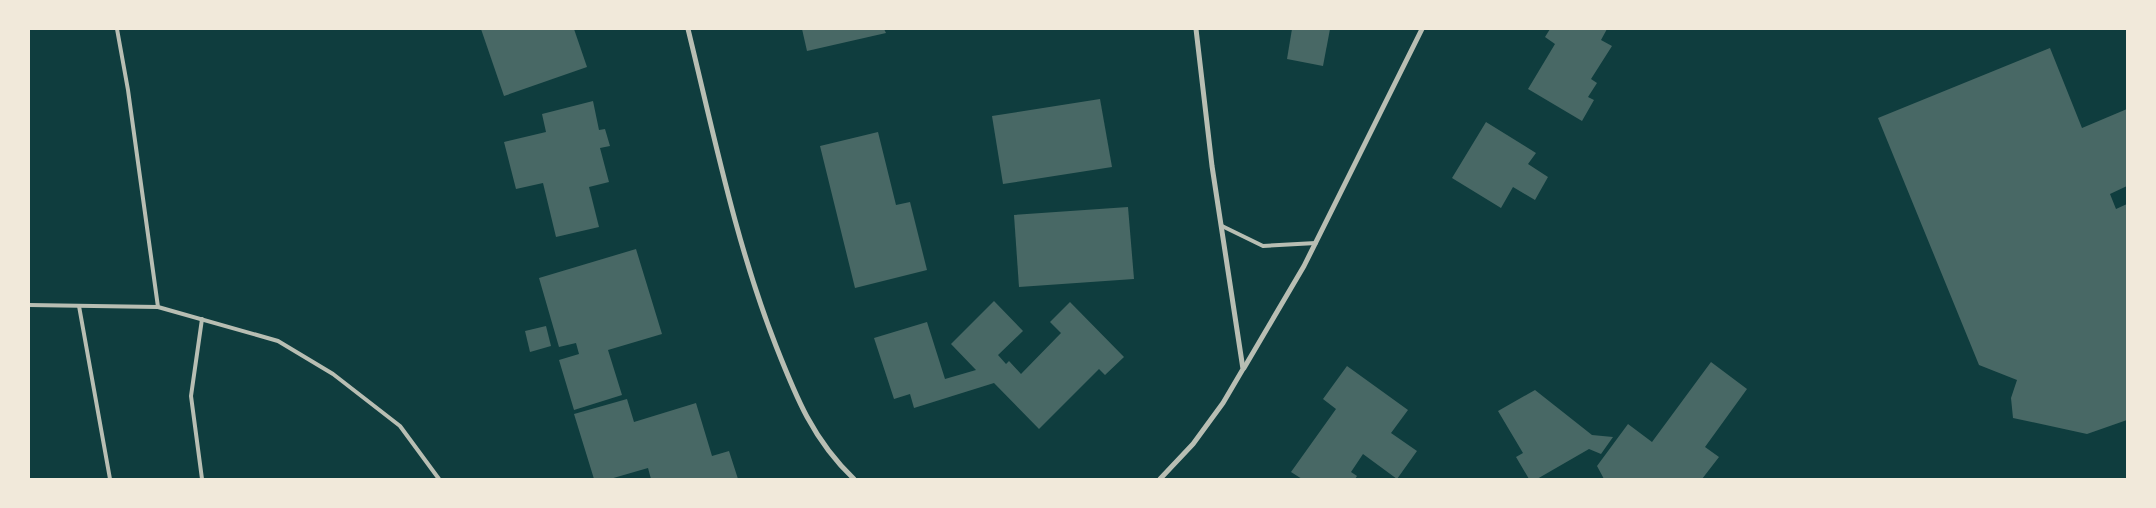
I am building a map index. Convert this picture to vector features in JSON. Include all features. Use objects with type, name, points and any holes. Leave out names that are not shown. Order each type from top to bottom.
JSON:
[{"type":"street","points":[[688,29],[730,202],[760,303],[801,409],[822,443],[854,479]]},
{"type":"street","points":[[1196,29],[1212,166],[1243,369]]},
{"type":"street","points":[[1160,479],[1193,444],[1224,402],[1316,243],[1422,29]]},
{"type":"lane","points":[[117,29],[128,90],[158,307]]},
{"type":"lane","points":[[1222,226],[1263,246],[1316,243]]},
{"type":"lane","points":[[29,305],[158,307],[278,341],[333,374],[400,426],[439,479]]},
{"type":"lane","points":[[79,306],[110,479]]},
{"type":"lane","points":[[202,319],[190,396],[202,479]]},
{"type":"building","points":[[481,29],[574,29],[587,67],[504,96]]},
{"type":"building","points":[[802,29],[884,29],[886,33],[807,51]]},
{"type":"building","points":[[1292,29],[1330,29],[1323,66],[1287,59]]},
{"type":"building","points":[[1550,29],[1607,29],[1601,40],[1612,46],[1591,79],[1597,83],[1588,97],[1594,100],[1582,121],[1528,89],[1555,44],[1545,37]]},
{"type":"building","points":[[2050,48],[2082,128],[2127,109],[2127,186],[2110,194],[2116,209],[2127,204],[2127,420],[2087,434],[2013,418],[2011,398],[2017,380],[1979,365],[1878,118]]},
{"type":"building","points":[[1100,99],[1112,167],[1003,184],[992,116]]},
{"type":"building","points":[[593,101],[599,130],[605,129],[610,146],[600,148],[609,182],[589,187],[599,227],[556,237],[543,183],[516,189],[504,142],[546,132],[542,114]]},
{"type":"building","points":[[1486,122],[1536,153],[1528,164],[1548,177],[1535,200],[1513,187],[1501,208],[1452,178]]},
{"type":"building","points":[[878,132],[896,205],[910,202],[927,270],[855,288],[820,146]]},
{"type":"building","points":[[1128,207],[1134,279],[1019,287],[1014,215]]},
{"type":"building","points":[[636,249],[662,334],[608,350],[622,395],[574,410],[559,360],[579,354],[576,343],[559,347],[539,278]]},
{"type":"building","points":[[994,301],[1023,331],[998,355],[1006,364],[1009,361],[1021,374],[1061,333],[1050,322],[1070,302],[1124,357],[1105,375],[1099,369],[1039,429],[994,383],[914,408],[910,394],[894,399],[874,338],[927,322],[945,379],[976,370],[951,344]]},
{"type":"building","points":[[546,326],[551,346],[530,352],[525,331]]},
{"type":"building","points":[[1711,362],[1747,389],[1705,447],[1719,457],[1702,479],[1604,479],[1597,466],[1628,424],[1652,442]]},
{"type":"building","points":[[1347,366],[1408,410],[1391,433],[1417,451],[1397,479],[1363,454],[1351,472],[1357,476],[1355,479],[1302,479],[1291,472],[1336,409],[1323,399]]},
{"type":"building","points":[[1535,390],[1592,435],[1613,437],[1601,454],[1589,449],[1537,479],[1529,479],[1516,457],[1523,453],[1498,411]]},
{"type":"building","points":[[627,399],[634,422],[696,403],[712,456],[729,451],[738,479],[651,479],[648,468],[610,479],[594,479],[574,414]]}]
